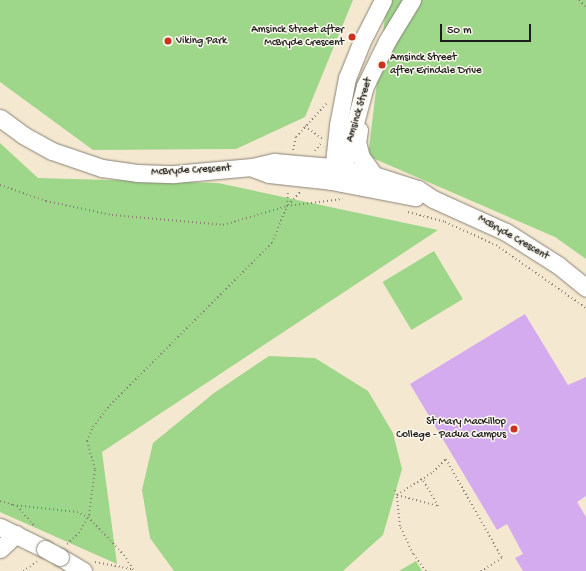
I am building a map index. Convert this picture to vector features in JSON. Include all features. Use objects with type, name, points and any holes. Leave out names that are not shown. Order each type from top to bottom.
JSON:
[{"type":"street","points":[[387,41],[390,18],[385,0],[395,2],[402,0]]},
{"type":"street","name":"Amsinck Street","points":[[338,175],[338,125],[348,78],[361,43],[385,0]]},
{"type":"street","name":"Amsinck Street","points":[[338,175],[365,86],[387,41],[412,0]]},
{"type":"street","points":[[357,110],[359,126],[357,142],[360,157],[374,175]]},
{"type":"street","name":"McBryde Crescent","points":[[0,118],[23,135],[52,151],[102,168],[137,173],[174,174],[252,168],[274,162],[296,160],[338,175],[433,199]]},
{"type":"street","points":[[296,160],[323,152],[331,142],[338,125]]},
{"type":"street","name":"McBryde Crescent","points":[[252,168],[269,174],[374,175],[418,189],[433,199],[506,232],[558,265],[586,288]]},
{"type":"street","points":[[0,526],[51,554],[86,565]]},
{"type":"street","points":[[0,549],[16,534]]},
{"type":"path","points":[[579,0],[586,7]]},
{"type":"path","points":[[296,160],[296,137],[332,97]]},
{"type":"path","points":[[0,185],[46,201],[112,215],[223,225],[287,206],[351,200]]},
{"type":"path","points":[[23,571],[51,554],[79,533],[88,518],[95,469],[87,441],[94,427],[115,400],[272,243],[287,206]]},
{"type":"path","points":[[404,210],[445,222],[496,245],[536,270],[586,308]]},
{"type":"path","points":[[397,495],[446,459],[502,558],[481,571]]},
{"type":"path","points":[[397,495],[438,506],[422,478]]},
{"type":"path","points":[[395,490],[397,495],[400,526],[413,554],[426,571]]},
{"type":"path","points":[[0,501],[16,505],[77,512],[88,518],[124,555],[131,569]]},
{"type":"path","points":[[16,505],[36,529]]},
{"type":"path","points":[[86,565],[101,565],[131,569],[134,571]]},
{"type":"green space","name":"Viking Park","points":[[0,0],[353,0],[305,117],[236,149],[93,150],[0,82]]},
{"type":"green space","points":[[387,0],[586,0],[586,259],[555,237],[368,156]]},
{"type":"green space","points":[[0,143],[38,178],[218,183],[438,230],[102,452],[117,564],[0,512]]},
{"type":"green space","points":[[434,251],[463,299],[411,330],[383,282]]},
{"type":"green space","points":[[269,356],[315,358],[368,391],[393,433],[402,469],[383,535],[343,571],[174,571],[150,538],[142,490],[153,443],[214,393]]},
{"type":"green space","points":[[416,561],[422,571],[399,571]]},
{"type":"building","points":[[525,314],[568,385],[586,377],[586,496],[577,502],[586,517],[586,571],[523,571],[515,558],[523,554],[507,524],[497,530],[410,384]]},
{"type":"place","name":"Amsinck Street after McBryde Crescent","points":[[352,37]]},
{"type":"place","name":"Viking Park","points":[[168,41]]},
{"type":"place","name":"Amsinck Street after Erindale Drive","points":[[382,65]]},
{"type":"place","name":"St Mary MacKillop College - Padua Campus","points":[[514,429]]}]
